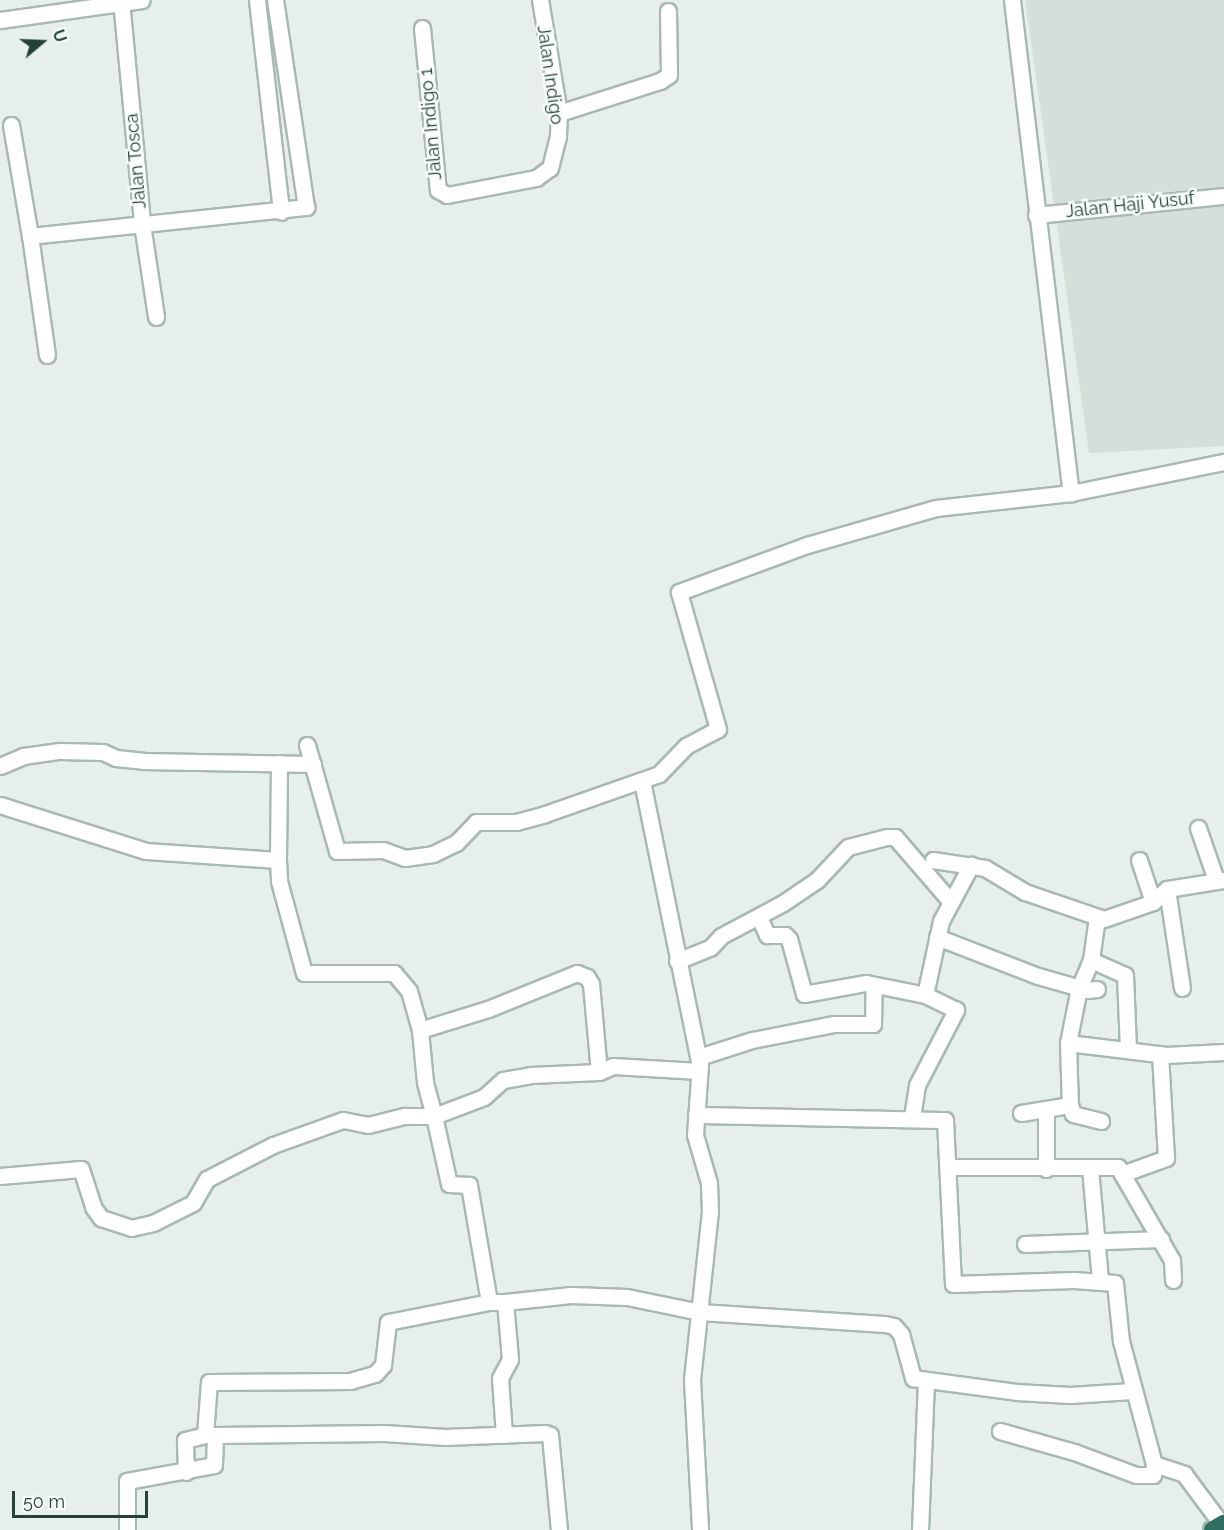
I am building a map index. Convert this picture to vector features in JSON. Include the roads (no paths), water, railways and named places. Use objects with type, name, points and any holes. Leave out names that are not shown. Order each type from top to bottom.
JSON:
[{"type":"street","points":[[0,20],[142,0]]},
{"type":"street","points":[[257,0],[275,141],[281,212]]},
{"type":"street","points":[[30,236],[281,212],[306,207],[275,0]]},
{"type":"street","name":"Jalan Indigo","points":[[536,178],[549,168],[556,151],[559,113],[540,0]]},
{"type":"street","points":[[1012,0],[1071,493]]},
{"type":"street","name":"Jalan Tosca","points":[[121,2],[142,224],[156,317]]},
{"type":"street","points":[[559,113],[660,81],[669,75],[668,11]]},
{"type":"street","name":"Jalan Indigo 1","points":[[422,28],[438,190],[447,195],[536,178]]},
{"type":"street","points":[[11,124],[47,355]]},
{"type":"street","points":[[275,141],[296,139]]},
{"type":"street","name":"Jalan Haji Yusuf","points":[[1036,215],[1224,196]]},
{"type":"street","points":[[307,745],[337,851],[384,850],[405,858],[425,856],[451,846],[476,822],[516,822],[659,774],[686,746],[719,728],[679,592],[807,545],[936,508],[1071,493],[1224,462]]},
{"type":"street","points":[[0,766],[23,756],[60,751],[103,752],[116,758],[143,761],[313,764]]},
{"type":"street","points":[[279,763],[279,881],[300,970],[309,974],[394,973],[409,991],[420,1030],[425,1082],[449,1184],[469,1185],[489,1302]]},
{"type":"street","points":[[642,781],[699,1064],[695,1135],[709,1183],[710,1211],[692,1395],[700,1530]]},
{"type":"street","points":[[0,806],[146,851],[278,860]]},
{"type":"street","points":[[933,860],[986,868],[1036,896],[1097,917],[1110,919],[1153,902],[1167,889],[1220,880],[1198,828]]},
{"type":"street","points":[[677,961],[710,948],[721,936],[759,917],[817,880],[848,848],[891,836],[951,902]]},
{"type":"street","points":[[1139,860],[1153,902]]},
{"type":"street","points":[[925,995],[937,938],[951,902],[971,865]]},
{"type":"street","points":[[1167,889],[1182,988]]},
{"type":"street","points":[[759,917],[767,935],[788,936],[804,994],[874,985],[925,995],[956,1010],[917,1085],[912,1117]]},
{"type":"street","points":[[1097,917],[1091,960],[1079,988],[1068,1043],[1070,1105],[1073,1114],[1101,1121]]},
{"type":"street","points":[[937,938],[1079,988],[1097,989]]},
{"type":"street","points":[[1091,960],[1125,975],[1128,1049]]},
{"type":"street","points":[[420,1030],[488,1009],[578,973],[587,977],[591,984],[599,1072]]},
{"type":"street","points":[[0,1176],[81,1169],[93,1207],[101,1218],[121,1226],[142,1226],[193,1203],[207,1179],[273,1145],[343,1120],[368,1125],[405,1116],[434,1116],[484,1097],[504,1080],[599,1072],[613,1066],[699,1064],[752,1040],[834,1024],[873,1024],[874,985]]},
{"type":"street","points":[[1068,1043],[1160,1054],[1224,1052]]},
{"type":"street","points":[[1122,1174],[1166,1158],[1160,1054]]},
{"type":"street","points":[[1022,1113],[1070,1105]]},
{"type":"street","points":[[1046,1109],[1046,1169]]},
{"type":"street","points":[[696,1115],[912,1117],[947,1122],[953,1284],[1113,1281],[1116,1285],[1120,1335],[1132,1391],[1154,1464],[1150,1477],[1136,1475],[1074,1452],[999,1431]]},
{"type":"street","points":[[948,1167],[1046,1169],[1118,1167],[1173,1260],[1173,1280]]},
{"type":"street","points":[[1090,1168],[1099,1244],[1100,1281]]},
{"type":"street","points":[[1025,1244],[1099,1244],[1161,1239]]},
{"type":"street","points":[[127,1530],[127,1481],[186,1472],[214,1465],[210,1435],[209,1382],[358,1379],[380,1370],[386,1330],[392,1320],[489,1302],[571,1295],[627,1297],[700,1312],[894,1326],[908,1350],[910,1376],[926,1382],[1070,1395],[1132,1391]]},
{"type":"street","points":[[504,1435],[500,1378],[510,1359],[505,1302]]},
{"type":"street","points":[[920,1530],[926,1382]]},
{"type":"street","points":[[186,1472],[184,1440],[210,1435],[550,1435],[559,1530]]},
{"type":"street","points":[[1154,1464],[1184,1474],[1220,1526]]}]
